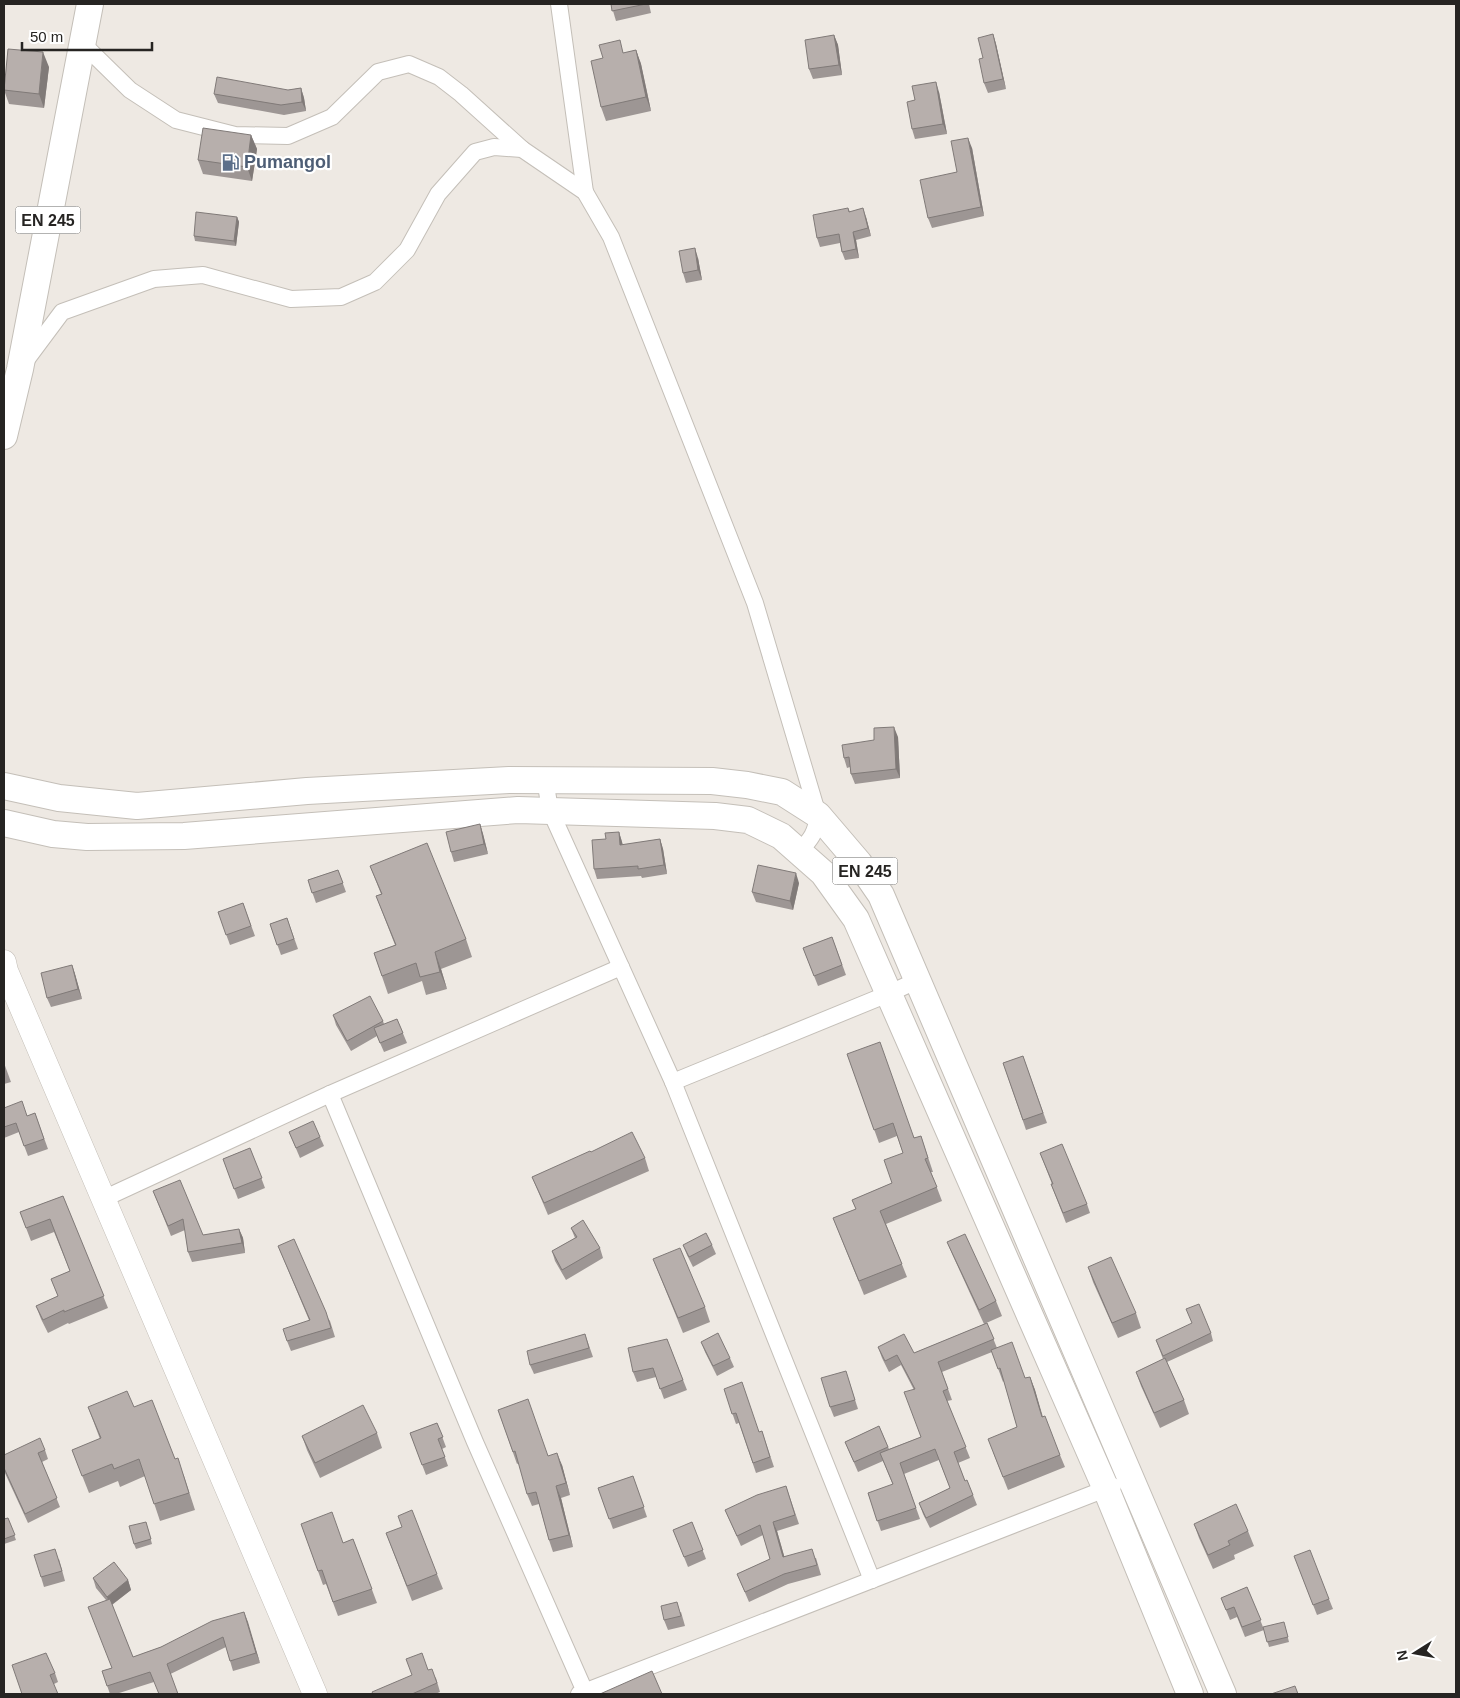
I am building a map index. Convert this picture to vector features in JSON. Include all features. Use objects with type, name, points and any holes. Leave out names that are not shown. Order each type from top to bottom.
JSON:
[{"type":"main road","name":"EN 245","points":[[4,436],[20,369],[90,4]]},
{"type":"main road","name":"EN 245","points":[[4,786],[59,798],[137,806],[307,791],[509,780],[712,780],[782,792],[818,815],[858,863],[881,895],[1223,1694]]},
{"type":"main road","name":"EN 245","points":[[4,823],[53,834],[87,837],[184,836],[518,810],[550,810],[715,816],[748,820],[781,836],[823,873],[856,919],[1106,1489],[1190,1694]]},
{"type":"main road","points":[[4,962],[6,971],[314,1694]]},
{"type":"main road","points":[[1017,1288],[1043,1275]]},
{"type":"street","points":[[559,4],[585,192],[611,238],[755,603],[818,815],[812,837],[799,852]]},
{"type":"street","points":[[82,44],[130,90],[176,120],[235,135],[288,136],[332,117],[378,72],[409,64],[439,78],[461,94],[522,149],[585,192]]},
{"type":"street","points":[[20,369],[62,312],[154,279],[203,275],[291,299],[341,297],[375,282],[407,250],[438,194],[475,152],[494,147],[522,149]]},
{"type":"street","points":[[545,779],[550,810],[673,1082],[872,1580]]},
{"type":"street","points":[[103,1200],[330,1094],[621,967]]},
{"type":"street","points":[[673,1082],[918,980]]},
{"type":"street","points":[[330,1094],[583,1694],[1131,1479]]},
{"type":"building","points":[[611,4],[646,4],[612,11]]},
{"type":"building","points":[[993,34],[1003,79],[984,83],[979,59],[983,58],[978,38]]},
{"type":"building","points":[[834,35],[839,65],[809,69],[805,40]]},
{"type":"building","points":[[620,40],[623,53],[636,50],[646,97],[601,107],[591,61],[603,58],[599,45]]},
{"type":"building","points":[[8,49],[43,52],[39,94],[4,90]]},
{"type":"building","points":[[217,77],[288,90],[301,88],[302,102],[281,105],[214,94]]},
{"type":"building","points":[[936,82],[943,124],[912,129],[907,102],[915,100],[912,86]]},
{"type":"building","points":[[203,128],[251,135],[247,167],[198,160]]},
{"type":"building","points":[[968,138],[981,207],[928,218],[920,180],[957,172],[951,141]]},
{"type":"building","points":[[848,208],[849,212],[863,208],[868,228],[853,232],[856,249],[842,252],[839,234],[817,238],[813,215]]},
{"type":"building","points":[[196,212],[237,217],[234,241],[194,236]]},
{"type":"building","points":[[695,248],[698,270],[683,273],[679,251]]},
{"type":"building","points":[[894,727],[896,769],[851,774],[849,757],[844,758],[842,745],[874,740],[874,728]]},
{"type":"building","points":[[480,824],[484,844],[451,852],[446,832]]},
{"type":"building","points":[[619,832],[620,845],[660,839],[664,865],[638,869],[638,866],[594,869],[592,840],[606,839],[605,833]]},
{"type":"building","points":[[427,843],[466,939],[435,952],[440,972],[420,977],[416,963],[382,976],[374,953],[396,945],[376,896],[382,894],[370,866]]},
{"type":"building","points":[[758,865],[796,873],[790,901],[752,892]]},
{"type":"building","points":[[338,870],[343,883],[312,893],[308,880]]},
{"type":"building","points":[[243,903],[251,926],[226,935],[218,912]]},
{"type":"building","points":[[287,918],[294,939],[277,945],[270,924]]},
{"type":"building","points":[[832,937],[842,965],[814,976],[803,948]]},
{"type":"building","points":[[72,965],[78,989],[47,998],[41,973]]},
{"type":"building","points":[[370,996],[383,1021],[347,1041],[333,1015]]},
{"type":"building","points":[[397,1019],[403,1033],[380,1043],[374,1028]]},
{"type":"building","points":[[880,1042],[914,1138],[921,1136],[928,1158],[925,1159],[937,1187],[880,1211],[902,1264],[859,1281],[833,1218],[856,1209],[852,1200],[892,1183],[884,1160],[903,1153],[893,1123],[874,1130],[847,1054]]},
{"type":"building","points":[[1023,1056],[1043,1113],[1023,1120],[1003,1063]]},
{"type":"building","points":[[22,1101],[27,1116],[35,1113],[44,1139],[24,1146],[16,1123],[4,1127],[4,1108]]},
{"type":"building","points":[[313,1121],[320,1137],[296,1148],[289,1132]]},
{"type":"building","points":[[632,1132],[645,1158],[544,1203],[532,1177]]},
{"type":"building","points":[[1062,1144],[1087,1204],[1063,1213],[1040,1153]]},
{"type":"building","points":[[250,1148],[262,1178],[234,1189],[223,1159]]},
{"type":"building","points":[[180,1180],[203,1235],[239,1229],[242,1243],[188,1252],[183,1219],[168,1226],[153,1191]]},
{"type":"building","points":[[63,1196],[104,1296],[64,1312],[64,1310],[43,1320],[36,1306],[58,1296],[51,1279],[70,1271],[50,1219],[26,1228],[20,1212]]},
{"type":"building","points":[[583,1220],[600,1248],[562,1270],[552,1251],[577,1237],[571,1228]]},
{"type":"building","points":[[706,1233],[712,1245],[689,1257],[683,1245]]},
{"type":"building","points":[[965,1234],[996,1301],[979,1310],[947,1242]]},
{"type":"building","points":[[294,1239],[326,1312],[331,1328],[287,1341],[283,1329],[310,1320],[278,1246]]},
{"type":"building","points":[[680,1248],[705,1307],[678,1318],[653,1259]]},
{"type":"building","points":[[1111,1257],[1136,1313],[1112,1323],[1088,1267]]},
{"type":"building","points":[[1199,1304],[1211,1333],[1163,1356],[1156,1340],[1192,1323],[1186,1309]]},
{"type":"building","points":[[987,1323],[994,1339],[938,1362],[948,1389],[943,1391],[966,1447],[954,1452],[965,1481],[967,1480],[973,1495],[926,1518],[919,1503],[950,1488],[935,1449],[900,1463],[916,1508],[877,1521],[868,1493],[893,1484],[880,1453],[921,1437],[904,1392],[915,1389],[897,1355],[885,1361],[878,1347],[904,1334],[914,1353]]},
{"type":"building","points":[[718,1333],[730,1358],[713,1366],[701,1342]]},
{"type":"building","points":[[585,1334],[589,1348],[530,1365],[527,1351]]},
{"type":"building","points":[[667,1339],[683,1380],[660,1389],[653,1368],[633,1372],[628,1348]]},
{"type":"building","points":[[1012,1342],[1025,1378],[1030,1377],[1042,1417],[1045,1416],[1060,1455],[1003,1477],[988,1439],[1017,1427],[1000,1368],[998,1369],[991,1350]]},
{"type":"building","points":[[1165,1358],[1184,1400],[1154,1413],[1136,1372]]},
{"type":"building","points":[[846,1371],[855,1400],[830,1407],[821,1378]]},
{"type":"building","points":[[742,1382],[759,1432],[762,1431],[770,1457],[753,1463],[736,1413],[732,1414],[724,1389]]},
{"type":"building","points":[[127,1391],[134,1407],[152,1400],[175,1459],[178,1458],[189,1493],[154,1504],[139,1459],[114,1469],[112,1464],[82,1476],[72,1450],[101,1438],[88,1407]]},
{"type":"building","points":[[528,1399],[548,1456],[557,1453],[566,1483],[556,1486],[569,1535],[549,1540],[536,1492],[527,1494],[515,1451],[513,1452],[498,1410]]},
{"type":"building","points":[[363,1405],[377,1433],[315,1463],[302,1436]]},
{"type":"building","points":[[437,1423],[443,1437],[438,1439],[445,1457],[422,1465],[410,1433]]},
{"type":"building","points":[[879,1426],[888,1447],[854,1462],[845,1442]]},
{"type":"building","points":[[40,1438],[45,1450],[38,1453],[57,1498],[25,1514],[4,1468],[4,1455]]},
{"type":"building","points":[[633,1476],[644,1507],[609,1519],[598,1488]]},
{"type":"building","points":[[786,1486],[795,1515],[773,1522],[783,1557],[812,1549],[817,1565],[784,1574],[745,1592],[737,1574],[770,1559],[760,1525],[737,1536],[725,1510],[757,1495]]},
{"type":"building","points":[[1236,1504],[1248,1531],[1228,1541],[1230,1545],[1208,1555],[1194,1524]]},
{"type":"building","points":[[412,1510],[437,1574],[407,1586],[386,1533],[402,1527],[398,1516]]},
{"type":"building","points":[[332,1512],[343,1543],[353,1539],[372,1589],[333,1602],[322,1570],[318,1571],[301,1524]]},
{"type":"building","points":[[8,1518],[15,1535],[4,1539],[4,1519]]},
{"type":"building","points":[[146,1522],[151,1539],[134,1544],[129,1526]]},
{"type":"building","points":[[692,1522],[703,1550],[684,1557],[673,1530]]},
{"type":"building","points":[[55,1549],[62,1571],[41,1577],[34,1555]]},
{"type":"building","points":[[1310,1550],[1329,1599],[1313,1605],[1294,1556]]},
{"type":"building","points":[[114,1562],[128,1580],[107,1597],[93,1578]]},
{"type":"building","points":[[1247,1587],[1261,1620],[1242,1627],[1234,1607],[1226,1610],[1221,1598]]},
{"type":"building","points":[[110,1599],[133,1657],[161,1647],[212,1621],[244,1612],[256,1653],[230,1661],[223,1637],[167,1664],[178,1694],[159,1694],[150,1672],[107,1686],[102,1671],[112,1668],[88,1607]]},
{"type":"building","points":[[677,1602],[681,1616],[664,1620],[661,1606]]},
{"type":"building","points":[[1284,1622],[1288,1637],[1267,1642],[1263,1627]]},
{"type":"building","points":[[46,1653],[55,1673],[50,1675],[58,1694],[22,1694],[12,1665]]},
{"type":"building","points":[[422,1653],[428,1670],[432,1669],[437,1683],[412,1694],[373,1694],[372,1692],[412,1675],[406,1659]]},
{"type":"building","points":[[652,1671],[662,1694],[600,1694]]},
{"type":"building","points":[[1295,1686],[1298,1694],[1271,1694]]},
{"type":"place","name":"Pumangol","points":[[230,162]]}]
